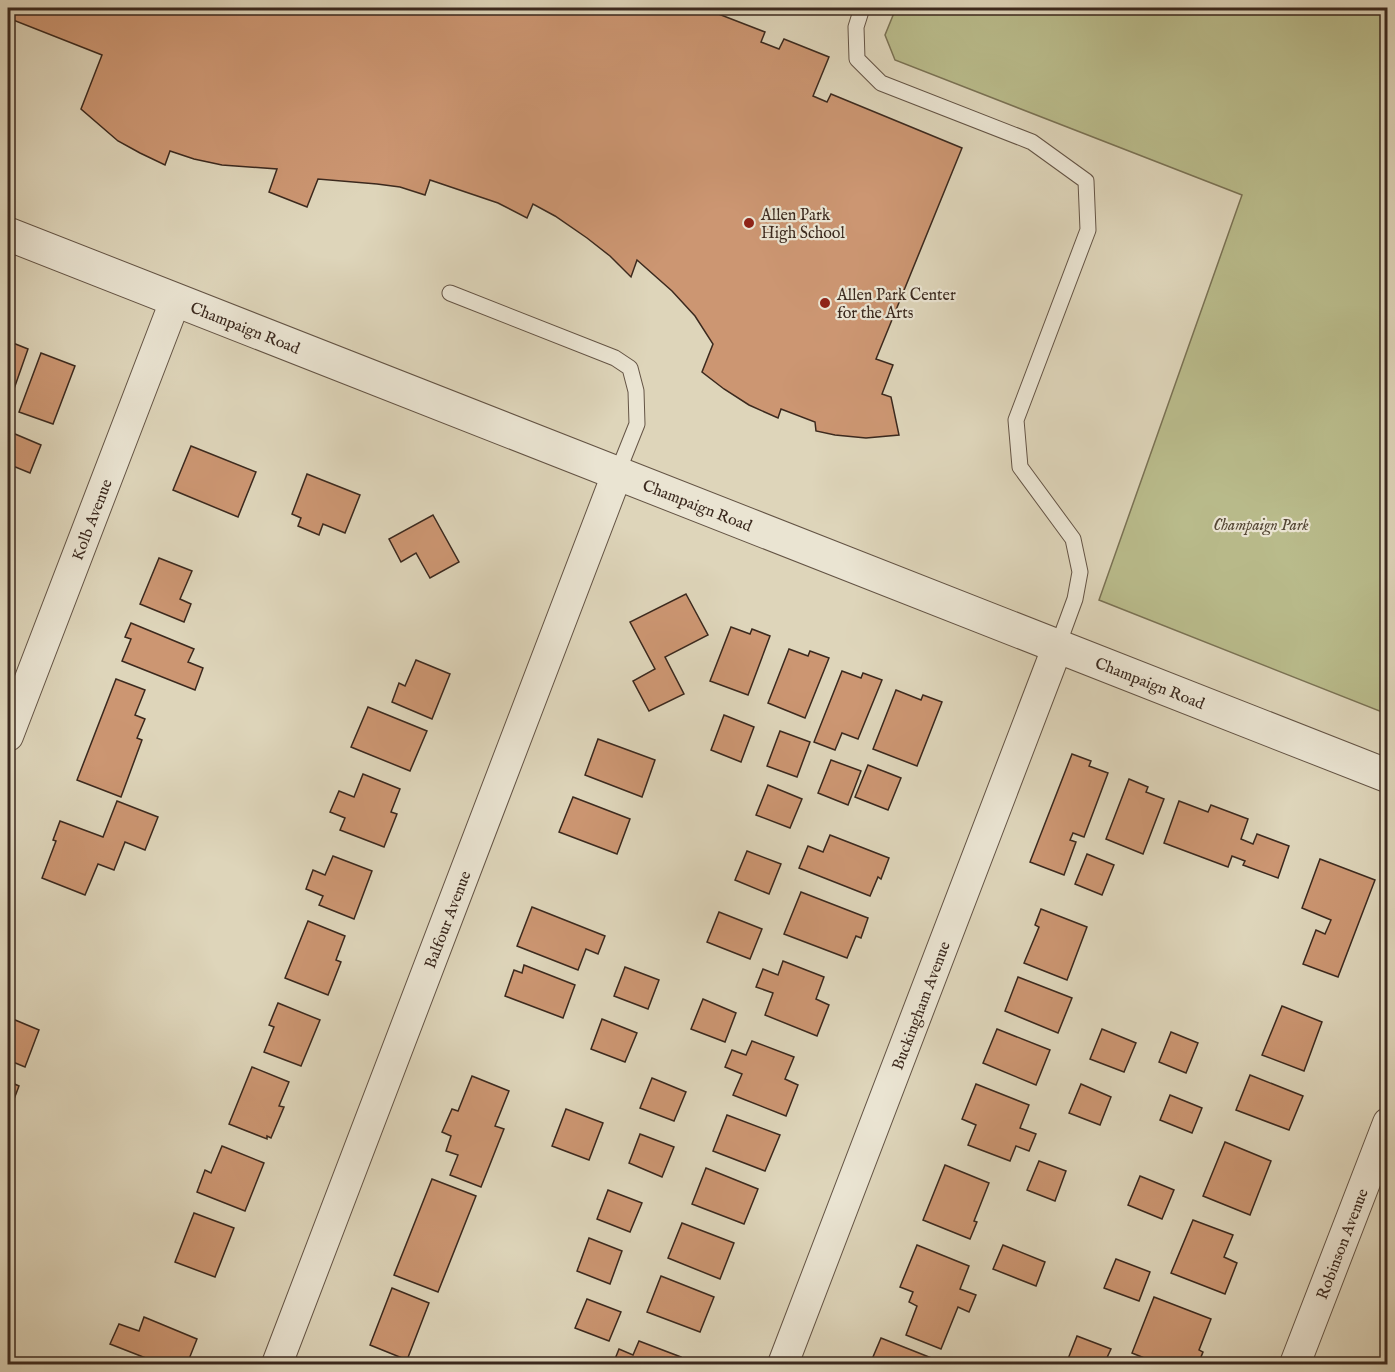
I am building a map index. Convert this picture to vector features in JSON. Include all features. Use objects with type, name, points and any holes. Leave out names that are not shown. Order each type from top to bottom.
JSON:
[{"type":"street","name":"Champaign Road","points":[[8,234],[1057,648],[1388,776]]},
{"type":"street","name":"Kolb Avenue","points":[[8,736],[175,301]]},
{"type":"street","name":"Balfour Avenue","points":[[278,1365],[617,474]]},
{"type":"street","name":"Buckingham Avenue","points":[[783,1365],[1057,648]]},
{"type":"street","name":"Robinson Avenue","points":[[1295,1365],[1388,1123]]},
{"type":"lane","points":[[862,8],[856,27],[857,59],[881,83],[1032,142],[1086,181],[1088,230],[1016,420],[1020,467],[1073,539],[1080,572],[1075,599],[1057,648]]},
{"type":"lane","points":[[450,293],[615,358],[630,368],[636,391],[636,424],[617,474]]},
{"type":"green space","name":"Champaign Park","points":[[896,8],[1387,8],[1387,714],[1099,600],[1242,195],[895,60],[885,35]]},
{"type":"building","name":"Allen Park High School","points":[[8,8],[703,8],[765,32],[761,42],[779,49],[784,39],[829,57],[813,96],[827,102],[831,94],[962,148],[876,359],[893,365],[882,394],[891,397],[899,435],[866,438],[835,435],[816,431],[815,422],[781,409],[778,418],[749,405],[702,372],[713,344],[695,316],[672,291],[637,260],[631,277],[587,238],[533,204],[527,218],[498,203],[430,180],[425,195],[400,187],[318,179],[307,207],[269,192],[277,169],[222,165],[170,151],[165,165],[118,141],[81,109],[102,55],[8,18]]},
{"type":"building","points":[[8,341],[28,349],[8,406]]},
{"type":"building","points":[[41,353],[75,366],[53,424],[19,412]]},
{"type":"building","points":[[8,431],[41,445],[30,473],[8,464]]},
{"type":"building","points":[[191,446],[256,472],[238,517],[173,490]]},
{"type":"building","points":[[307,474],[360,495],[345,533],[323,524],[319,535],[298,526],[301,518],[292,514]]},
{"type":"building","points":[[433,515],[459,562],[430,578],[416,553],[401,562],[389,539]]},
{"type":"building","points":[[159,558],[192,571],[180,599],[191,604],[184,622],[140,604]]},
{"type":"building","points":[[686,594],[708,635],[665,657],[684,694],[649,711],[633,681],[655,669],[630,622]]},
{"type":"building","points":[[131,623],[194,649],[188,662],[203,668],[195,690],[122,661],[131,639],[125,637]]},
{"type":"building","points":[[731,627],[750,634],[752,629],[770,636],[748,695],[710,681]]},
{"type":"building","points":[[789,649],[808,656],[810,651],[829,658],[805,718],[768,703]]},
{"type":"building","points":[[416,660],[450,674],[432,719],[392,702],[399,683],[405,686]]},
{"type":"building","points":[[842,671],[861,678],[863,673],[882,680],[858,739],[842,733],[835,750],[814,742]]},
{"type":"building","points":[[116,679],[145,690],[135,715],[145,719],[137,738],[142,740],[121,797],[77,780]]},
{"type":"building","points":[[896,690],[921,700],[923,695],[942,702],[917,766],[873,749]]},
{"type":"building","points":[[368,707],[427,731],[410,771],[351,747]]},
{"type":"building","points":[[724,715],[754,727],[741,762],[711,750]]},
{"type":"building","points":[[780,731],[810,742],[797,777],[767,766]]},
{"type":"building","points":[[598,739],[655,760],[642,797],[585,775]]},
{"type":"building","points":[[1072,754],[1091,761],[1089,766],[1108,773],[1084,837],[1073,833],[1070,840],[1076,842],[1064,875],[1030,862]]},
{"type":"building","points":[[831,760],[861,771],[848,805],[818,793]]},
{"type":"building","points":[[868,765],[901,778],[888,810],[855,797]]},
{"type":"building","points":[[363,774],[400,789],[391,812],[397,814],[384,847],[340,830],[345,818],[330,812],[339,791],[354,797]]},
{"type":"building","points":[[1129,779],[1148,787],[1146,792],[1164,799],[1143,854],[1106,839]]},
{"type":"building","points":[[768,785],[802,799],[790,828],[756,815]]},
{"type":"building","points":[[573,797],[630,819],[617,854],[559,832]]},
{"type":"building","points":[[117,801],[158,817],[145,850],[125,842],[114,870],[98,864],[85,895],[42,878],[56,841],[53,840],[60,821],[103,837]]},
{"type":"building","points":[[1179,801],[1208,812],[1211,805],[1248,819],[1241,839],[1253,844],[1257,834],[1289,846],[1278,878],[1243,865],[1245,861],[1232,856],[1228,867],[1164,843]]},
{"type":"building","points":[[830,835],[889,858],[881,879],[878,877],[870,896],[799,868],[808,846],[823,852]]},
{"type":"building","points":[[747,851],[781,864],[769,894],[735,880]]},
{"type":"building","points":[[1087,854],[1114,865],[1102,895],[1075,884]]},
{"type":"building","points":[[333,856],[372,871],[354,919],[319,905],[323,896],[306,889],[313,870],[325,875]]},
{"type":"building","points":[[1320,859],[1375,880],[1338,977],[1303,964],[1316,930],[1325,934],[1331,920],[1302,908]]},
{"type":"building","points":[[801,892],[868,918],[861,938],[856,936],[847,958],[784,934]]},
{"type":"building","points":[[532,907],[605,936],[598,954],[586,949],[578,970],[517,946]]},
{"type":"building","points":[[1041,909],[1087,927],[1067,980],[1024,963],[1039,927],[1035,925]]},
{"type":"building","points":[[719,912],[762,929],[750,959],[707,942]]},
{"type":"building","points":[[308,921],[345,936],[336,960],[341,962],[328,995],[285,978]]},
{"type":"building","points":[[783,961],[824,977],[816,999],[829,1005],[817,1036],[765,1015],[773,993],[756,987],[763,969],[778,975]]},
{"type":"building","points":[[524,965],[575,985],[563,1018],[505,996],[514,970],[522,973]]},
{"type":"building","points":[[625,967],[659,980],[648,1009],[614,996]]},
{"type":"building","points":[[1018,977],[1072,998],[1058,1033],[1005,1011]]},
{"type":"building","points":[[703,999],[736,1013],[725,1042],[691,1029]]},
{"type":"building","points":[[278,1003],[320,1020],[301,1066],[264,1052],[274,1027],[269,1025]]},
{"type":"building","points":[[1282,1006],[1322,1022],[1304,1071],[1262,1055]]},
{"type":"building","points":[[8,1017],[39,1030],[25,1067],[8,1060]]},
{"type":"building","points":[[602,1019],[637,1033],[625,1062],[591,1049]]},
{"type":"building","points":[[997,1029],[1050,1050],[1036,1085],[983,1063]]},
{"type":"building","points":[[1102,1029],[1136,1043],[1124,1072],[1090,1059]]},
{"type":"building","points":[[1171,1032],[1198,1043],[1186,1073],[1159,1062]]},
{"type":"building","points":[[752,1041],[794,1057],[785,1079],[798,1085],[786,1116],[733,1095],[742,1074],[725,1067],[732,1050],[746,1055]]},
{"type":"building","points":[[252,1067],[289,1082],[279,1106],[284,1107],[271,1138],[267,1136],[267,1139],[229,1124]]},
{"type":"building","points":[[1250,1075],[1303,1096],[1289,1130],[1236,1110]]},
{"type":"building","points":[[472,1076],[509,1091],[495,1126],[504,1129],[481,1187],[450,1175],[458,1155],[446,1151],[451,1136],[442,1132],[452,1109],[458,1111]]},
{"type":"building","points":[[652,1078],[686,1092],[674,1121],[640,1108]]},
{"type":"building","points":[[8,1081],[19,1086],[8,1115]]},
{"type":"building","points":[[976,1084],[1029,1105],[1020,1128],[1036,1134],[1029,1151],[1016,1146],[1010,1161],[968,1145],[976,1125],[962,1119]]},
{"type":"building","points":[[1081,1084],[1111,1097],[1100,1125],[1069,1113]]},
{"type":"building","points":[[1170,1095],[1202,1108],[1192,1133],[1160,1120]]},
{"type":"building","points":[[566,1109],[603,1123],[589,1160],[552,1146]]},
{"type":"building","points":[[727,1115],[780,1135],[765,1171],[713,1151]]},
{"type":"building","points":[[640,1134],[674,1147],[662,1177],[629,1163]]},
{"type":"building","points":[[1225,1142],[1271,1161],[1250,1215],[1203,1196]]},
{"type":"building","points":[[222,1146],[264,1163],[245,1211],[197,1192],[205,1170],[211,1173]]},
{"type":"building","points":[[1039,1161],[1066,1171],[1055,1201],[1027,1190]]},
{"type":"building","points":[[945,1165],[989,1183],[974,1221],[977,1222],[970,1239],[923,1220]]},
{"type":"building","points":[[706,1168],[758,1189],[744,1224],[692,1204]]},
{"type":"building","points":[[1140,1176],[1174,1190],[1162,1219],[1128,1205]]},
{"type":"building","points":[[432,1179],[476,1196],[438,1292],[394,1275]]},
{"type":"building","points":[[608,1190],[642,1203],[630,1232],[597,1219]]},
{"type":"building","points":[[194,1213],[234,1228],[215,1277],[175,1262]]},
{"type":"building","points":[[1193,1220],[1233,1235],[1224,1257],[1237,1263],[1225,1294],[1171,1273]]},
{"type":"building","points":[[682,1223],[734,1243],[720,1279],[668,1258]]},
{"type":"building","points":[[589,1238],[622,1251],[610,1284],[577,1271]]},
{"type":"building","points":[[917,1245],[969,1266],[960,1289],[976,1295],[969,1312],[958,1307],[941,1349],[906,1335],[917,1306],[909,1302],[913,1292],[900,1287]]},
{"type":"building","points":[[1003,1245],[1045,1262],[1036,1286],[993,1269]]},
{"type":"building","points":[[1116,1259],[1150,1272],[1139,1301],[1104,1288]]},
{"type":"building","points":[[661,1276],[714,1297],[700,1332],[647,1312]]},
{"type":"building","points":[[392,1288],[429,1303],[407,1360],[370,1345]]},
{"type":"building","points":[[1154,1297],[1211,1319],[1199,1350],[1203,1352],[1198,1364],[1159,1364],[1132,1353]]},
{"type":"building","points":[[587,1299],[621,1312],[609,1341],[575,1328]]},
{"type":"building","points":[[144,1317],[197,1339],[187,1364],[161,1364],[110,1344],[119,1324],[139,1331]]},
{"type":"building","points":[[1077,1336],[1111,1349],[1104,1364],[1066,1364]]},
{"type":"building","points":[[881,1338],[934,1359],[932,1364],[870,1364]]},
{"type":"building","points":[[639,1341],[681,1357],[678,1364],[613,1364],[619,1349],[633,1355]]},
{"type":"place","name":"Allen Park High School","points":[[749,223]]},
{"type":"place","name":"Allen Park Center for the Arts","points":[[825,303]]}]
